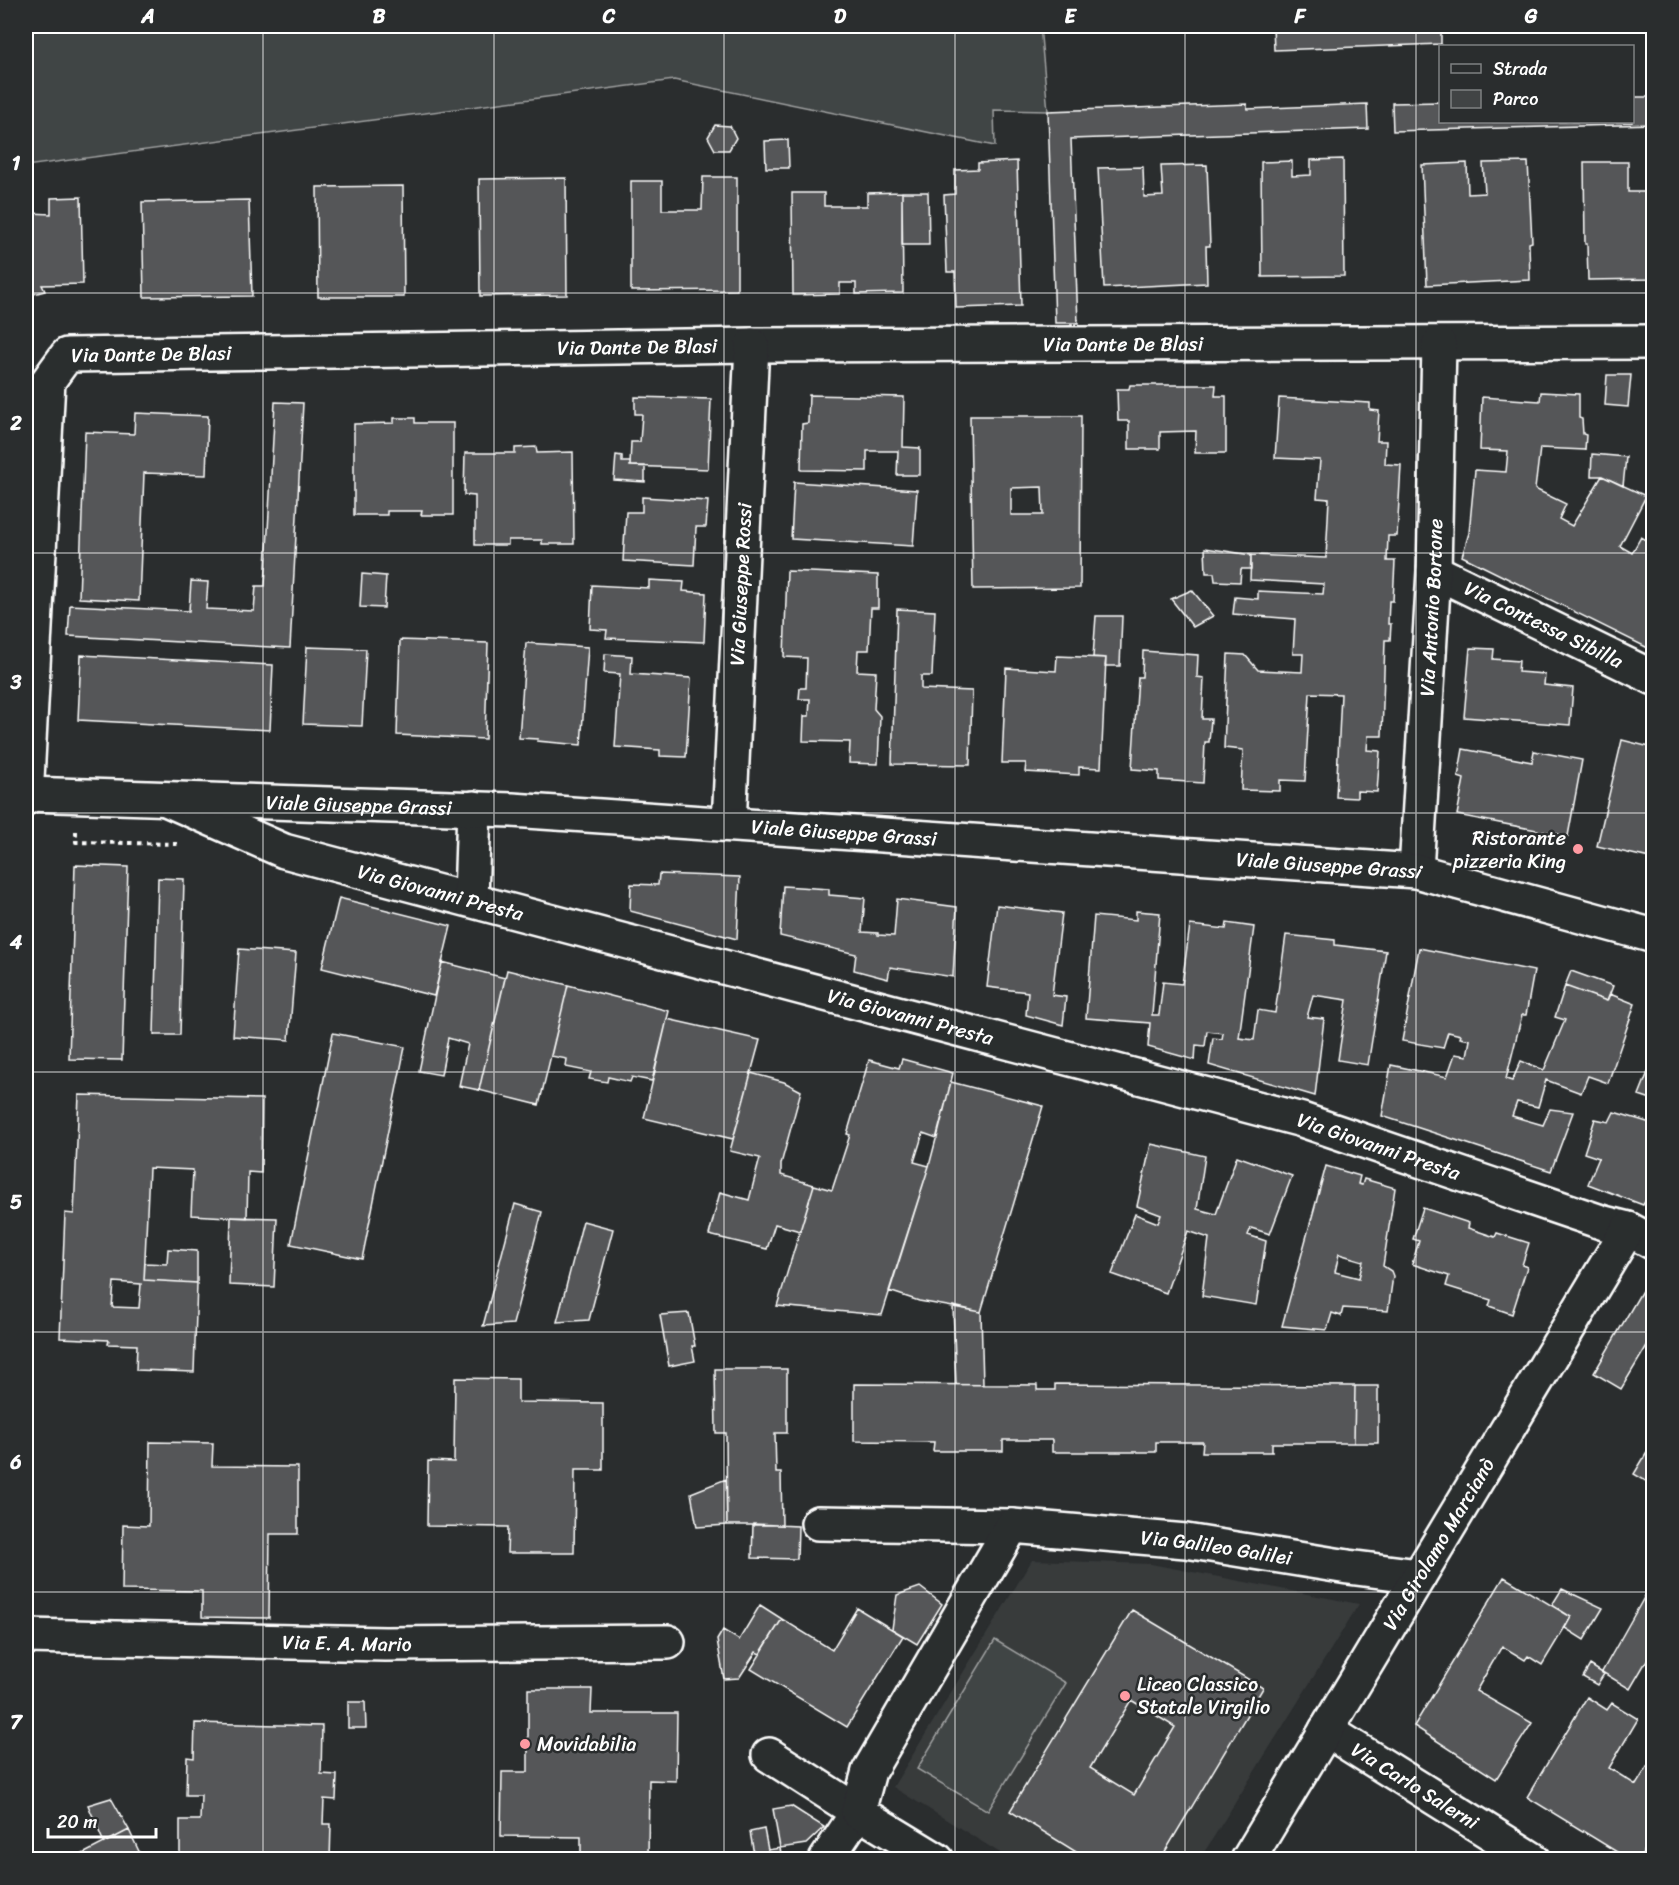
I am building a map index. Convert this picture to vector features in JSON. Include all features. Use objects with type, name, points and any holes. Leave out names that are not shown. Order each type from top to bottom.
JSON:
[{"type":"street","name":"Via Dante De Blasi","points":[[26,795],[48,381],[67,355],[752,345],[1653,342]]},
{"type":"street","name":"Via Antonio Bortone","points":[[1416,871],[1434,571],[1439,344]]},
{"type":"street","name":"Via Giuseppe Rossi","points":[[729,824],[752,345]]},
{"type":"street","name":"Via Contessa Sibilla","points":[[1434,571],[1653,678]]},
{"type":"street","name":"Viale Giuseppe Grassi","points":[[26,795],[474,808],[1416,871],[1653,936]]},
{"type":"street","name":"Via Giovanni Presta","points":[[166,799],[284,851],[1302,1119],[1641,1236]]},
{"type":"street","points":[[471,899],[474,808]]},
{"type":"street","name":"Via Girolamo Marcianò","points":[[1248,1860],[1419,1576],[1641,1236]]},
{"type":"street","name":"Via Galileo Galilei","points":[[818,1523],[1012,1526],[1186,1540],[1348,1567],[1419,1576]]},
{"type":"street","points":[[826,1860],[858,1812],[868,1771],[1012,1526]]},
{"type":"street","name":"Via E. A. Mario","points":[[26,1636],[385,1644],[668,1642]]},
{"type":"street","name":"Via Carlo Salerni","points":[[1326,1730],[1534,1860]]},
{"type":"street","points":[[768,1755],[937,1860]]},
{"type":"shaded area","name":"Liceo Classico Statale Virgilio","points":[[1032,1560],[1151,1564],[1359,1604],[1200,1859],[1010,1859],[893,1787]]},
{"type":"green space","points":[[26,26],[1040,26],[1048,111],[994,110],[995,146],[674,80],[26,166]]},
{"type":"green space","points":[[995,1640],[1066,1683],[988,1811],[917,1769]]},
{"type":"building","points":[[1273,26],[1441,26],[1441,44],[1274,50]]},
{"type":"building","points":[[1634,97],[1654,97],[1654,124],[1393,131],[1392,103],[1439,102],[1439,123],[1634,123]]},
{"type":"building","points":[[1247,104],[1247,109],[1367,104],[1368,129],[1071,139],[1078,323],[1055,323],[1048,111]]},
{"type":"building","points":[[715,125],[730,126],[736,138],[729,150],[715,150],[708,137]]},
{"type":"building","points":[[788,140],[789,168],[766,168],[765,141]]},
{"type":"building","points":[[1343,159],[1344,276],[1262,277],[1261,162],[1292,161],[1292,176],[1311,175],[1311,160]]},
{"type":"building","points":[[1017,161],[1021,306],[956,308],[955,272],[947,272],[944,195],[955,194],[955,170],[978,169],[978,163]]},
{"type":"building","points":[[1528,162],[1532,242],[1529,243],[1530,280],[1427,285],[1422,165],[1467,163],[1468,194],[1485,193],[1483,163]]},
{"type":"building","points":[[1584,162],[1628,162],[1628,192],[1647,192],[1647,162],[1654,162],[1654,279],[1588,280]]},
{"type":"building","points":[[1207,165],[1210,246],[1206,246],[1207,283],[1104,288],[1098,168],[1143,167],[1144,197],[1163,196],[1161,166]]},
{"type":"building","points":[[703,177],[737,177],[737,290],[631,291],[631,181],[662,181],[662,210],[702,210]]},
{"type":"building","points":[[566,178],[567,295],[480,296],[479,179]]},
{"type":"building","points":[[403,186],[404,297],[318,297],[317,187]]},
{"type":"building","points":[[902,192],[903,293],[856,294],[856,283],[840,283],[840,294],[793,295],[792,193],[824,193],[824,206],[867,206],[867,193]]},
{"type":"building","points":[[902,192],[928,192],[929,245],[902,245]]},
{"type":"building","points":[[81,197],[83,284],[42,285],[45,291],[26,296],[26,244],[31,243],[31,213],[51,214],[51,198]]},
{"type":"building","points":[[249,200],[252,296],[144,297],[142,202]]},
{"type":"building","points":[[26,296],[30,323],[26,323]]},
{"type":"building","points":[[1607,375],[1631,375],[1628,407],[1605,405]]},
{"type":"building","points":[[1130,385],[1216,385],[1215,396],[1226,396],[1226,453],[1195,453],[1196,431],[1160,432],[1160,449],[1129,449],[1129,421],[1118,421],[1117,389],[1129,389]]},
{"type":"building","points":[[1541,392],[1579,394],[1579,418],[1582,419],[1583,434],[1586,435],[1585,450],[1540,448],[1535,489],[1566,504],[1559,519],[1572,526],[1602,476],[1646,496],[1620,546],[1632,553],[1641,537],[1654,544],[1654,651],[1462,556],[1469,533],[1475,470],[1506,472],[1508,451],[1480,450],[1482,397],[1540,401]]},
{"type":"building","points":[[809,395],[904,397],[903,447],[920,448],[920,475],[897,475],[898,451],[867,451],[867,471],[801,470],[802,424],[808,423]]},
{"type":"building","points":[[635,397],[711,399],[708,469],[630,466],[631,442],[640,442],[642,414],[635,414]]},
{"type":"building","points":[[1279,398],[1370,403],[1370,410],[1379,411],[1377,441],[1386,441],[1385,464],[1401,465],[1397,536],[1388,536],[1387,561],[1395,561],[1393,601],[1389,601],[1390,640],[1385,640],[1382,736],[1368,736],[1367,750],[1380,751],[1377,792],[1357,791],[1357,798],[1336,797],[1341,694],[1310,693],[1305,781],[1280,780],[1280,791],[1241,790],[1243,750],[1224,748],[1228,654],[1245,655],[1258,670],[1302,672],[1303,654],[1293,654],[1295,619],[1233,614],[1235,597],[1258,599],[1258,591],[1323,594],[1324,584],[1250,580],[1251,555],[1326,558],[1329,499],[1317,498],[1320,460],[1275,458]]},
{"type":"building","points":[[275,402],[303,403],[290,648],[68,636],[70,605],[189,611],[191,581],[208,582],[206,609],[254,611],[256,586],[265,586]]},
{"type":"building","points":[[135,413],[208,416],[206,475],[144,473],[139,601],[79,598],[85,432],[134,434]]},
{"type":"building","points":[[970,416],[1081,416],[1080,588],[973,589]],"holes":[[[1042,487],[1043,515],[1011,515],[1011,488]]]},
{"type":"building","points":[[394,418],[415,418],[415,423],[453,423],[453,515],[421,515],[422,511],[387,511],[387,515],[354,515],[354,424],[394,423]]},
{"type":"building","points":[[536,447],[537,453],[573,452],[574,544],[542,544],[542,540],[508,540],[508,545],[475,545],[475,496],[464,495],[465,453],[515,453],[515,448]]},
{"type":"building","points":[[1592,454],[1626,457],[1623,486],[1602,476],[1591,476]]},
{"type":"building","points":[[616,455],[622,456],[622,462],[630,462],[630,466],[645,466],[645,482],[614,480]]},
{"type":"building","points":[[794,482],[917,490],[913,546],[791,539]]},
{"type":"building","points":[[642,497],[708,501],[706,527],[696,527],[694,565],[623,561],[626,512],[642,512]]},
{"type":"building","points":[[1205,548],[1251,555],[1251,569],[1241,569],[1240,582],[1215,581],[1214,573],[1206,573]]},
{"type":"building","points":[[787,571],[878,575],[878,608],[871,608],[869,650],[858,650],[857,671],[876,672],[874,709],[880,716],[878,764],[849,763],[850,742],[803,741],[804,716],[809,716],[810,699],[799,699],[800,688],[806,688],[807,658],[784,657]]},
{"type":"building","points":[[362,574],[386,576],[384,608],[360,607]]},
{"type":"building","points":[[649,580],[684,582],[683,591],[706,593],[704,642],[606,638],[607,630],[590,629],[592,585],[649,588]]},
{"type":"building","points":[[1192,590],[1213,616],[1193,627],[1171,599]]},
{"type":"building","points":[[897,609],[935,611],[932,676],[921,676],[921,689],[972,691],[970,765],[892,764]]},
{"type":"building","points":[[1096,616],[1122,616],[1120,666],[1105,666],[1106,658],[1093,657]]},
{"type":"building","points":[[400,640],[488,643],[485,739],[397,735]]},
{"type":"building","points":[[526,643],[588,647],[581,745],[519,738]]},
{"type":"building","points":[[307,647],[366,649],[362,726],[303,724]]},
{"type":"building","points":[[1470,648],[1494,649],[1493,659],[1519,661],[1518,672],[1545,674],[1544,685],[1573,688],[1570,725],[1464,717]]},
{"type":"building","points":[[1143,651],[1198,655],[1197,677],[1204,678],[1202,719],[1211,719],[1209,742],[1205,742],[1203,783],[1159,780],[1159,771],[1132,769],[1138,677],[1142,677]]},
{"type":"building","points":[[605,654],[632,656],[631,674],[691,678],[686,757],[660,756],[660,750],[615,747],[620,674],[604,673]]},
{"type":"building","points":[[81,655],[273,665],[270,730],[78,720]]},
{"type":"building","points":[[1057,656],[1106,658],[1101,768],[1079,767],[1079,775],[1025,772],[1026,763],[1002,763],[1006,668],[1056,671]]},
{"type":"building","points":[[1622,740],[1654,748],[1654,859],[1597,846]]},
{"type":"building","points":[[1463,749],[1532,762],[1534,751],[1582,760],[1568,836],[1457,815],[1464,779],[1458,777]]},
{"type":"building","points":[[75,865],[128,867],[122,1060],[69,1059]]},
{"type":"building","points":[[659,874],[740,877],[737,939],[630,911],[631,884],[658,885]]},
{"type":"building","points":[[158,878],[184,879],[180,1035],[154,1035]]},
{"type":"building","points":[[783,886],[829,889],[829,895],[865,898],[862,932],[878,933],[878,935],[894,936],[897,899],[957,907],[953,977],[890,967],[888,979],[854,970],[856,954],[780,936]]},
{"type":"building","points":[[339,898],[451,926],[434,996],[322,968]]},
{"type":"building","points":[[997,905],[1062,913],[1052,995],[1066,997],[1063,1025],[1026,1015],[1028,992],[987,987]]},
{"type":"building","points":[[1136,911],[1160,913],[1152,1015],[1159,1015],[1163,982],[1182,984],[1190,925],[1226,929],[1227,923],[1254,927],[1239,1038],[1254,1040],[1258,1010],[1275,1013],[1286,935],[1335,940],[1335,945],[1386,951],[1368,1065],[1338,1060],[1347,1000],[1313,995],[1307,1017],[1324,1019],[1315,1096],[1209,1065],[1213,1038],[1222,1039],[1223,1033],[1207,1031],[1205,1046],[1196,1045],[1195,1060],[1148,1047],[1150,1023],[1086,1018],[1094,916],[1136,920]]},
{"type":"building","points":[[1419,948],[1534,971],[1526,1015],[1522,1015],[1506,1079],[1512,1081],[1521,1061],[1544,1070],[1565,1020],[1555,1017],[1565,986],[1607,1001],[1610,994],[1635,1004],[1608,1083],[1588,1076],[1581,1093],[1546,1080],[1538,1107],[1517,1102],[1512,1116],[1543,1125],[1550,1109],[1573,1112],[1551,1171],[1382,1116],[1391,1065],[1447,1077],[1455,1054],[1467,1056],[1470,1040],[1448,1032],[1443,1048],[1402,1041]]},
{"type":"building","points":[[239,949],[296,953],[289,1040],[233,1036]]},
{"type":"building","points":[[442,962],[505,978],[479,1090],[459,1086],[468,1044],[448,1038],[441,1075],[419,1071]]},
{"type":"building","points":[[507,970],[568,985],[539,1105],[479,1090]]},
{"type":"building","points":[[1571,971],[1613,986],[1607,1001],[1565,986]]},
{"type":"building","points":[[568,985],[669,1011],[652,1081],[632,1077],[630,1082],[608,1077],[607,1082],[589,1079],[591,1072],[566,1067],[567,1059],[551,1056]]},
{"type":"building","points":[[667,1019],[760,1040],[733,1139],[644,1118]]},
{"type":"building","points":[[333,1033],[405,1047],[362,1259],[291,1244]]},
{"type":"building","points":[[1654,1057],[1654,1100],[1639,1095]]},
{"type":"building","points":[[902,1059],[953,1073],[937,1138],[923,1133],[914,1162],[929,1166],[882,1315],[777,1306],[814,1185],[832,1190],[850,1135],[847,1134],[869,1060],[899,1068]]},
{"type":"building","points":[[751,1073],[784,1082],[801,1091],[781,1164],[781,1175],[814,1185],[800,1231],[775,1224],[767,1249],[709,1235],[720,1192],[749,1200],[760,1158],[730,1151]]},
{"type":"building","points":[[951,1082],[1043,1106],[981,1312],[919,1301],[889,1291],[929,1166]]},
{"type":"building","points":[[79,1095],[262,1099],[261,1173],[248,1172],[247,1218],[191,1215],[193,1170],[149,1168],[144,1280],[197,1283],[194,1372],[136,1370],[137,1345],[108,1344],[109,1340],[60,1338],[65,1213],[74,1214]],"holes":[[[114,1282],[141,1284],[139,1308],[112,1307]]]},
{"type":"building","points":[[1614,1112],[1654,1124],[1654,1186],[1643,1205],[1588,1184],[1599,1158],[1584,1153],[1595,1119],[1609,1122]]},
{"type":"building","points":[[1151,1144],[1205,1156],[1197,1209],[1216,1214],[1237,1156],[1292,1176],[1270,1234],[1251,1228],[1248,1235],[1266,1241],[1256,1305],[1202,1296],[1209,1238],[1188,1231],[1166,1293],[1112,1274],[1135,1214],[1158,1223],[1161,1215],[1137,1206]]},
{"type":"building","points":[[1326,1166],[1360,1176],[1358,1184],[1362,1185],[1364,1179],[1395,1188],[1383,1266],[1391,1271],[1393,1276],[1388,1311],[1343,1308],[1341,1316],[1332,1313],[1327,1330],[1282,1326]],"holes":[[[1339,1254],[1363,1261],[1359,1278],[1335,1272]]]},
{"type":"building","points":[[515,1204],[542,1212],[513,1324],[483,1326]]},
{"type":"building","points":[[1423,1208],[1469,1223],[1468,1228],[1495,1237],[1497,1233],[1529,1243],[1522,1265],[1527,1267],[1512,1314],[1489,1306],[1491,1300],[1446,1286],[1449,1276],[1412,1264],[1419,1241],[1413,1239]]},
{"type":"building","points":[[231,1217],[277,1218],[274,1287],[229,1285]]},
{"type":"building","points":[[583,1221],[613,1229],[589,1320],[557,1322]]},
{"type":"building","points":[[168,1249],[197,1251],[197,1283],[144,1280],[145,1263],[167,1264]]},
{"type":"building","points":[[1654,1270],[1654,1334],[1621,1389],[1594,1373]]},
{"type":"building","points":[[953,1306],[981,1312],[983,1385],[956,1385]]},
{"type":"building","points":[[689,1313],[695,1346],[692,1346],[695,1361],[669,1366],[660,1315]]},
{"type":"building","points":[[715,1369],[787,1369],[787,1433],[775,1433],[776,1473],[781,1473],[782,1525],[727,1525],[726,1433],[716,1433]]},
{"type":"building","points":[[455,1378],[518,1379],[518,1402],[603,1403],[603,1470],[575,1470],[574,1553],[507,1553],[508,1527],[427,1526],[428,1461],[454,1462]]},
{"type":"building","points":[[854,1384],[1037,1385],[1037,1390],[1055,1390],[1055,1384],[1355,1386],[1354,1443],[1272,1443],[1272,1452],[1202,1452],[1203,1442],[1156,1442],[1156,1452],[1052,1452],[1052,1440],[1003,1440],[1003,1451],[933,1451],[934,1442],[854,1441]]},
{"type":"building","points":[[1355,1386],[1378,1386],[1378,1443],[1354,1443]]},
{"type":"building","points":[[1654,1441],[1654,1486],[1634,1474]]},
{"type":"building","points":[[150,1442],[213,1443],[212,1466],[298,1467],[298,1534],[270,1534],[269,1618],[202,1617],[202,1591],[122,1590],[123,1525],[149,1526]]},
{"type":"building","points":[[726,1479],[727,1525],[697,1527],[691,1493]]},
{"type":"building","points":[[1654,1507],[1654,1520],[1648,1517]]},
{"type":"building","points":[[753,1524],[798,1526],[797,1559],[752,1558]]},
{"type":"building","points":[[1504,1577],[1571,1617],[1542,1665],[1528,1656],[1525,1660],[1502,1646],[1476,1691],[1532,1723],[1496,1779],[1414,1726]]},
{"type":"building","points":[[920,1587],[942,1604],[917,1644],[892,1629],[897,1595]]},
{"type":"building","points":[[1650,1587],[1654,1588],[1654,1648],[1630,1689],[1602,1672]]},
{"type":"building","points":[[1562,1589],[1603,1608],[1584,1640],[1565,1628],[1571,1617],[1552,1605]]},
{"type":"building","points":[[760,1605],[782,1619],[760,1654],[756,1652],[739,1678],[724,1679],[717,1640],[723,1630],[739,1640]]},
{"type":"building","points":[[857,1608],[903,1636],[847,1727],[751,1669],[782,1619],[832,1650]]},
{"type":"building","points":[[1132,1610],[1263,1688],[1160,1860],[1089,1860],[1010,1811]],"holes":[[[1131,1700],[1175,1727],[1134,1795],[1090,1768]]]},
{"type":"building","points":[[1590,1665],[1604,1674],[1597,1685],[1583,1677]]},
{"type":"building","points":[[528,1689],[592,1689],[591,1713],[677,1713],[676,1781],[649,1780],[648,1860],[581,1860],[581,1837],[501,1836],[502,1772],[528,1772]]},
{"type":"building","points":[[1587,1697],[1607,1710],[1612,1703],[1638,1719],[1609,1768],[1636,1785],[1654,1756],[1654,1835],[1639,1860],[1630,1860],[1527,1797]]},
{"type":"building","points":[[348,1702],[365,1702],[366,1728],[348,1728]]},
{"type":"building","points":[[195,1723],[322,1726],[321,1774],[337,1775],[336,1800],[324,1799],[323,1824],[331,1824],[330,1860],[180,1859],[180,1820],[200,1820],[201,1795],[186,1795],[187,1757],[194,1758]]},
{"type":"building","points":[[111,1798],[129,1830],[104,1843],[88,1805]]},
{"type":"building","points":[[791,1806],[824,1827],[806,1844],[780,1848],[773,1809]]},
{"type":"building","points":[[764,1829],[768,1850],[780,1848],[782,1860],[755,1860],[750,1832]]},
{"type":"building","points":[[129,1830],[143,1860],[47,1860],[47,1853],[79,1856]]},
{"type":"building","points":[[860,1850],[876,1860],[854,1860]]},
{"type":"place","name":"Ristorante pizzeria King","points":[[1578,849]]},
{"type":"place","name":"Liceo Classico Statale Virgilio","points":[[1125,1696]]},
{"type":"place","name":"Movidabilia","points":[[525,1744]]}]
